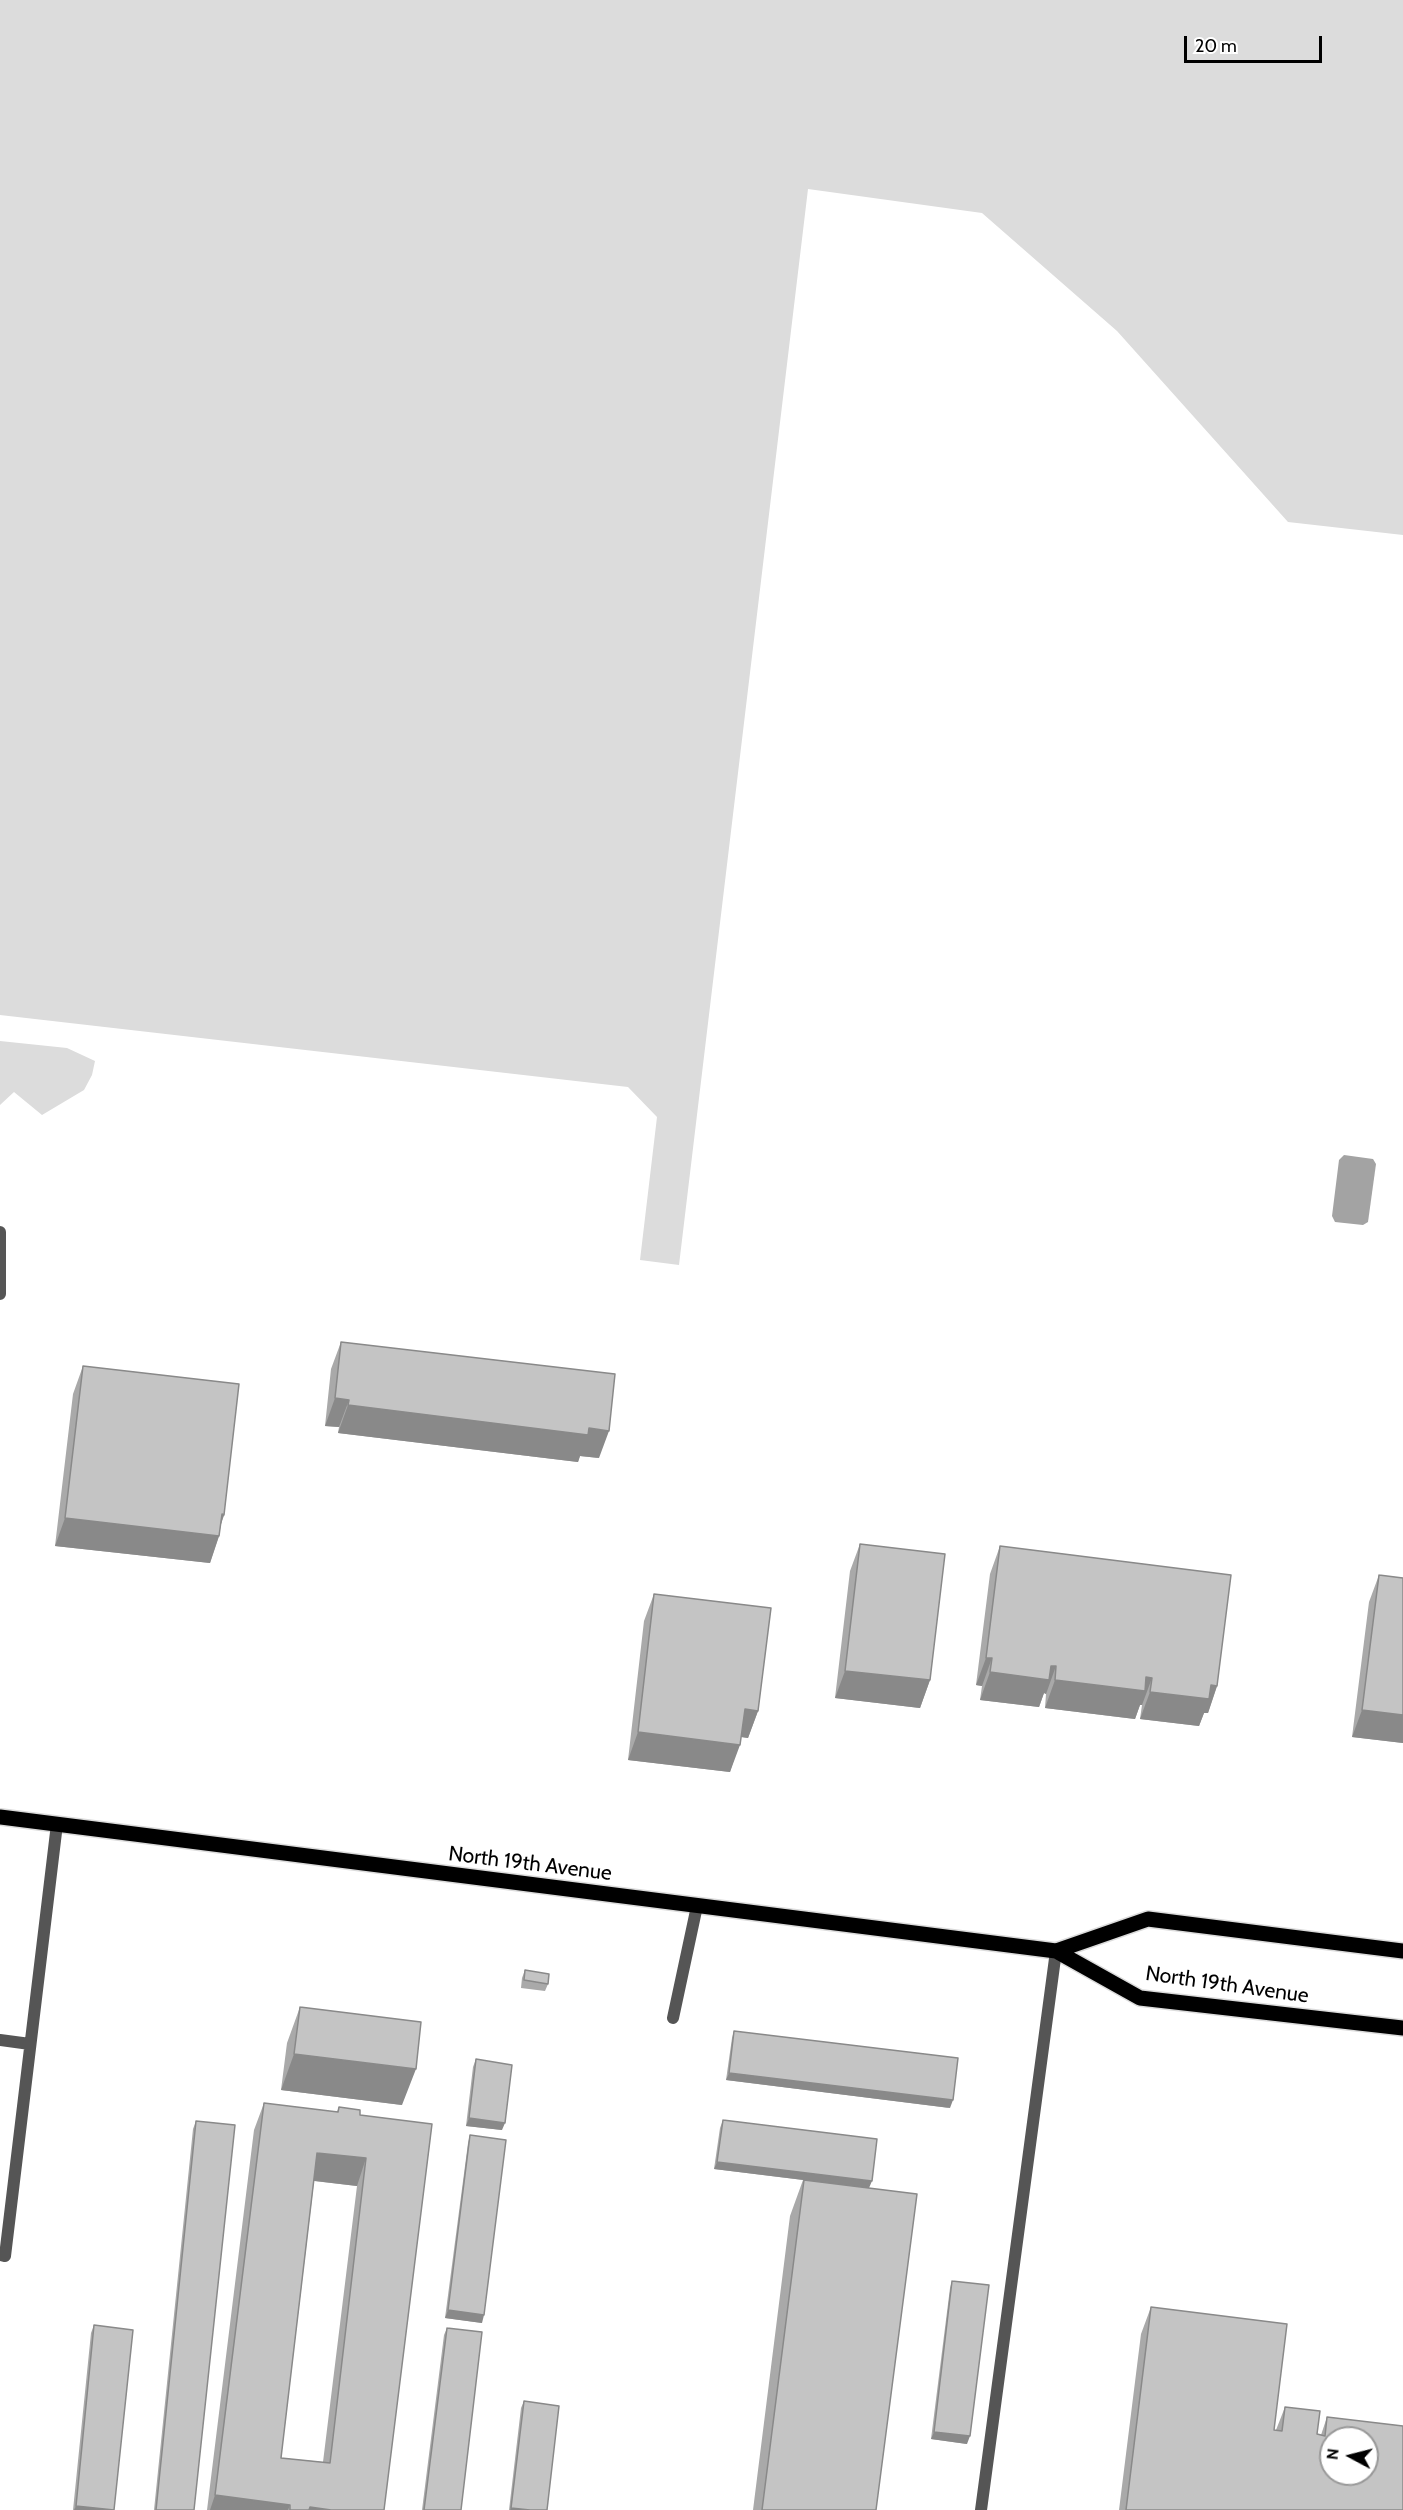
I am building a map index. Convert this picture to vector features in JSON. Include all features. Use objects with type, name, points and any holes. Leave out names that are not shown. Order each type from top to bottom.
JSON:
[{"type":"main road","name":"North 19th Avenue","points":[[0,1817],[1056,1951],[1140,1998],[1403,2028]]},
{"type":"main road","name":"North 19th Avenue","points":[[1056,1951],[1148,1919],[1403,1951]]},
{"type":"lane","points":[[0,1232],[0,1294]]},
{"type":"lane","points":[[0,2255],[5,2256],[57,1824]]},
{"type":"lane","points":[[673,2018],[697,1906]]},
{"type":"lane","points":[[981,2510],[1056,1951]]},
{"type":"lane","points":[[0,2040],[30,2044]]},
{"type":"shaded area","points":[[0,0],[1403,0],[1403,535],[1288,522],[1117,331],[982,213],[808,189],[679,1265],[640,1260],[657,1117],[628,1087],[0,1015]]},
{"type":"shaded area","points":[[0,1041],[67,1048],[95,1061],[92,1075],[84,1090],[42,1115],[14,1092],[0,1105]]},
{"type":"shaded area","points":[[1344,1155],[1373,1159],[1376,1164],[1368,1222],[1363,1225],[1335,1222],[1332,1216],[1339,1160]]},
{"type":"building","points":[[341,1342],[615,1374],[609,1431],[589,1428],[588,1435],[348,1405],[349,1400],[335,1398]]},
{"type":"building","points":[[83,1366],[239,1384],[224,1515],[222,1514],[219,1536],[65,1518]]},
{"type":"building","points":[[860,1544],[945,1554],[930,1680],[845,1671]]},
{"type":"building","points":[[1000,1546],[1231,1575],[1217,1686],[1211,1685],[1209,1699],[1150,1692],[1152,1678],[1146,1677],[1145,1691],[1055,1680],[1056,1666],[1051,1666],[1049,1680],[990,1672],[992,1658],[986,1658]]},
{"type":"building","points":[[1379,1575],[1403,1578],[1403,1715],[1362,1710]]},
{"type":"building","points":[[654,1594],[771,1608],[758,1711],[745,1709],[740,1745],[638,1732]]},
{"type":"building","points":[[525,1970],[549,1974],[548,1984],[524,1980]]},
{"type":"building","points":[[300,2007],[421,2022],[416,2069],[294,2054]]},
{"type":"building","points":[[734,2031],[958,2058],[953,2100],[729,2073]]},
{"type":"building","points":[[476,2059],[512,2065],[505,2123],[469,2118]]},
{"type":"building","points":[[264,2103],[338,2112],[339,2107],[360,2110],[360,2115],[432,2124],[384,2510],[331,2510],[310,2507],[309,2510],[290,2510],[290,2505],[215,2495]],"holes":[[[317,2153],[366,2158],[330,2463],[281,2458]]]},
{"type":"building","points":[[723,2120],[877,2139],[872,2181],[717,2162]]},
{"type":"building","points":[[196,2121],[235,2125],[194,2510],[156,2510]]},
{"type":"building","points":[[470,2135],[506,2140],[484,2315],[448,2310]]},
{"type":"building","points":[[804,2180],[917,2194],[876,2510],[762,2510]]},
{"type":"building","points":[[952,2281],[989,2285],[970,2436],[934,2432]]},
{"type":"building","points":[[1151,2307],[1287,2324],[1274,2430],[1282,2431],[1285,2407],[1320,2411],[1317,2434],[1319,2434],[1319,2486],[1379,2486],[1379,2426],[1326,2426],[1327,2417],[1403,2426],[1403,2510],[1126,2510]]},
{"type":"building","points":[[94,2325],[133,2330],[114,2510],[76,2506]]},
{"type":"building","points":[[447,2328],[482,2332],[461,2510],[424,2510]]},
{"type":"building","points":[[524,2401],[559,2406],[547,2510],[511,2508]]}]
